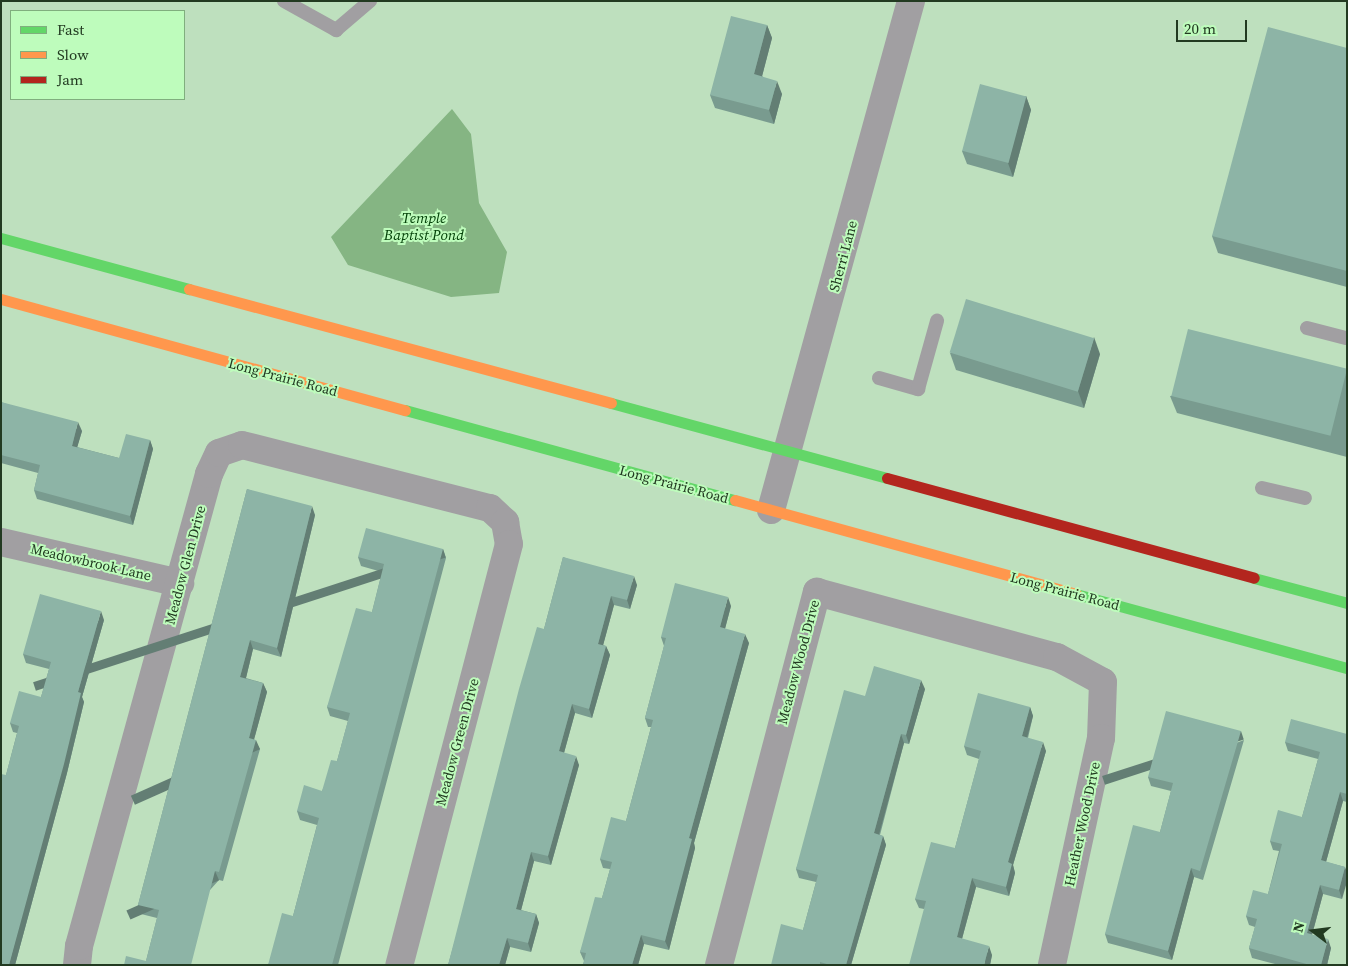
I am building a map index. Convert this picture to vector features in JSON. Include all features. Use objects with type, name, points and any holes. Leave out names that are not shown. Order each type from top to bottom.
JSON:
[{"type":"main road","points":[[1,238],[1347,603]]},
{"type":"main road","name":"Long Prairie Road","points":[[1,300],[1347,668]]},
{"type":"street","name":"Sherri Lane","points":[[771,510],[826,320],[911,1]]},
{"type":"street","name":"Meadow Glen Drive","points":[[77,965],[79,946],[209,474],[220,453],[242,445],[490,508],[502,519]]},
{"type":"street","name":"Meadow Green Drive","points":[[399,965],[509,544],[502,519]]},
{"type":"street","name":"Meadowbrook Lane","points":[[1,542],[180,583]]},
{"type":"street","name":"Meadow Wood Drive","points":[[719,965],[817,592],[1057,657],[1102,682]]},
{"type":"street","name":"Heather Wood Drive","points":[[1057,964],[1101,738],[1102,682]]},
{"type":"lane","points":[[284,1],[336,30],[370,1]]},
{"type":"lane","points":[[879,378],[918,389],[937,321]]},
{"type":"lane","points":[[1307,328],[1346,338]]},
{"type":"lane","points":[[1262,488],[1305,498]]},
{"type":"water","name":"Temple Baptist Pond","points":[[452,109],[471,134],[479,203],[507,252],[499,293],[451,297],[348,265],[331,237]]},
{"type":"building","points":[[731,16],[767,25],[754,74],[777,81],[769,110],[710,95]]},
{"type":"building","points":[[1268,27],[1347,48],[1347,271],[1212,236]]},
{"type":"building","points":[[980,84],[1026,96],[1009,163],[962,151]]},
{"type":"building","points":[[966,299],[1094,338],[1078,392],[950,353]]},
{"type":"building","points":[[1188,329],[1347,369],[1330,436],[1171,396]]},
{"type":"building","points":[[1,402],[78,422],[72,446],[119,458],[126,434],[150,440],[130,516],[34,490],[40,465],[1,455]]},
{"type":"building","points":[[247,489],[312,506],[277,648],[250,640],[240,677],[263,683],[249,738],[256,740],[219,872],[215,871],[191,965],[124,965],[126,956],[146,961],[159,910],[138,905]]},
{"type":"building","points":[[366,528],[443,549],[332,965],[268,965],[282,913],[293,916],[319,818],[297,811],[304,785],[322,791],[331,760],[337,761],[350,713],[327,707],[356,608],[372,612],[384,564],[358,557]]},
{"type":"building","points":[[563,557],[634,576],[627,600],[611,596],[598,644],[606,646],[589,709],[572,704],[559,751],[576,756],[548,856],[531,852],[516,909],[536,914],[528,943],[507,938],[499,965],[448,965],[519,689],[537,627],[544,629]]},
{"type":"building","points":[[675,583],[728,597],[720,627],[745,634],[689,838],[692,839],[665,941],[641,935],[632,965],[583,965],[586,953],[580,952],[595,897],[602,898],[612,862],[600,859],[611,817],[626,821],[653,720],[645,718],[666,638],[661,637]]},
{"type":"building","points":[[40,594],[101,611],[78,692],[81,693],[64,764],[9,965],[1,965],[1,774],[6,775],[19,726],[10,723],[19,691],[41,697],[51,662],[23,654]]},
{"type":"building","points":[[874,666],[921,680],[906,735],[901,734],[874,833],[883,836],[846,965],[830,965],[820,962],[820,965],[771,965],[781,924],[803,930],[818,875],[796,869],[844,690],[865,696]]},
{"type":"building","points":[[978,693],[1030,707],[1022,736],[1043,742],[1008,862],[1012,864],[1006,887],[972,878],[957,937],[989,946],[984,965],[909,965],[926,901],[915,899],[931,842],[955,848],[981,751],[964,746]]},
{"type":"building","points":[[1166,711],[1241,731],[1200,871],[1191,868],[1168,951],[1105,934],[1133,825],[1160,832],[1173,783],[1148,777]]},
{"type":"building","points":[[1291,719],[1347,734],[1347,794],[1340,792],[1321,860],[1345,867],[1339,890],[1320,885],[1307,933],[1328,939],[1321,965],[1310,965],[1249,948],[1257,919],[1246,916],[1253,890],[1268,894],[1282,844],[1270,841],[1278,810],[1302,817],[1320,752],[1285,742]]},
{"type":"traffic: fast","points":[[1,238],[189,289]]},
{"type":"traffic: fast","points":[[611,403],[887,478]]},
{"type":"traffic: fast","points":[[405,410],[735,500]]},
{"type":"traffic: fast","points":[[1254,578],[1347,603]]},
{"type":"traffic: fast","points":[[1076,594],[1347,668]]},
{"type":"traffic: slow","points":[[189,289],[611,403]]},
{"type":"traffic: slow","points":[[1,299],[405,410]]},
{"type":"traffic: slow","points":[[735,500],[1076,594]]},
{"type":"traffic: jam","points":[[887,478],[1254,578]]}]
